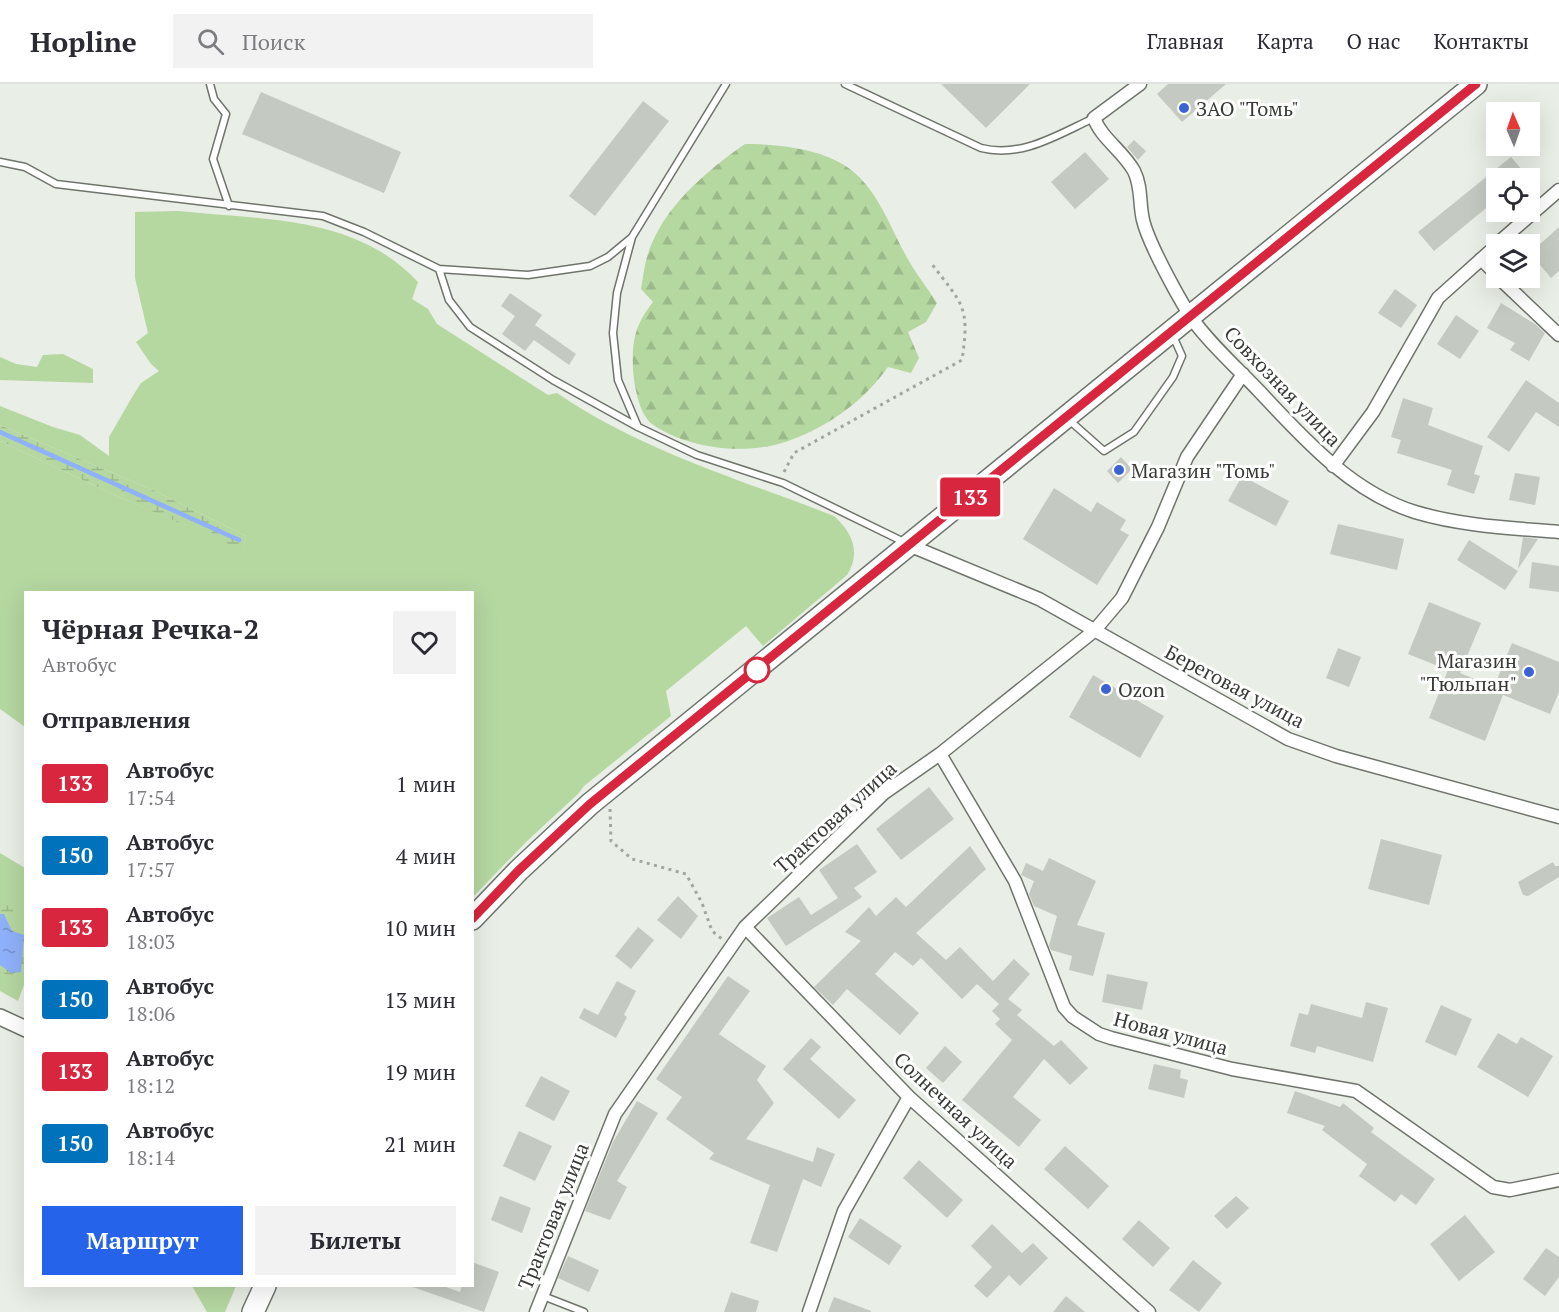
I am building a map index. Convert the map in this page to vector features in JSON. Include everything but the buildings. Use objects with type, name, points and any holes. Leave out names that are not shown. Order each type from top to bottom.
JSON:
[{"type":"highway","points":[[474,917],[519,870],[609,789],[911,546],[1190,315],[1476,84]]},
{"type":"highway","points":[[252,1312],[264,1287]]},
{"type":"street","points":[[1094,118],[1140,84]]},
{"type":"street","name":"Совхозная улица","points":[[1094,118],[1098,130],[1110,139],[1134,171],[1140,190],[1143,222],[1190,315],[1243,374],[1333,466],[1414,512],[1474,525],[1559,532]]},
{"type":"street","points":[[1509,234],[1559,190]]},
{"type":"street","points":[[1333,466],[1372,412],[1438,298],[1486,254]]},
{"type":"street","points":[[1480,259],[1486,265]]},
{"type":"street","points":[[1510,288],[1559,335]]},
{"type":"street","name":"Трактовая улица","points":[[536,1312],[615,1114],[745,927],[884,794],[940,754],[1094,632],[1122,598],[1158,527],[1187,457],[1243,374]]},
{"type":"street","name":"Береговая улица","points":[[911,546],[1038,598],[1094,632],[1288,739],[1336,756],[1559,817]]},
{"type":"street","name":"Новая улица","points":[[940,754],[1015,880],[1064,1007],[1073,1017],[1099,1034],[1111,1038],[1232,1069],[1356,1091],[1494,1187],[1510,1190],[1559,1180]]},
{"type":"street","name":"Солнечная улица","points":[[745,927],[909,1097],[1149,1312]]},
{"type":"street","points":[[0,1017],[24,1028]]},
{"type":"street","points":[[809,1312],[844,1211],[909,1097]]},
{"type":"street","points":[[252,1312],[256,1287]]},
{"type":"lane","points":[[210,84],[214,99],[226,114],[213,159],[229,206]]},
{"type":"lane","points":[[638,427],[618,380],[613,333],[617,293],[632,237],[726,84]]},
{"type":"lane","points":[[845,84],[981,148],[998,152],[1015,151],[1038,144],[1094,118]]},
{"type":"lane","points":[[0,162],[25,167],[56,184],[323,216],[364,232],[439,269],[528,275],[590,266],[608,257],[632,237]]},
{"type":"lane","points":[[439,269],[449,300],[470,327],[553,380],[638,427],[697,455],[783,483],[911,546]]},
{"type":"lane","points":[[1066,418],[1104,451],[1134,432],[1173,377],[1182,356],[1171,331]]},
{"type":"lane","points":[[543,1296],[584,1312]]},
{"type":"path","points":[[783,483],[784,471],[794,453],[962,360],[966,334],[964,306],[931,263]]},
{"type":"path","points":[[609,789],[611,841],[625,850],[632,859],[686,874],[702,903],[712,931],[732,946]]},
{"type":"green space","points":[[745,144],[783,146],[809,151],[833,159],[855,173],[880,204],[915,272],[937,303],[926,322],[908,332],[919,358],[911,373],[888,367],[868,391],[844,412],[788,441],[755,448],[718,448],[666,433],[647,419],[636,391],[634,341],[638,326],[653,302],[641,289],[646,261],[663,223],[700,179]]},
{"type":"green space","points":[[178,211],[275,220],[337,232],[366,244],[393,260],[418,282],[412,299],[428,309],[437,324],[548,395],[557,393],[589,413],[657,448],[834,516],[846,529],[853,544],[854,559],[847,575],[763,646],[746,626],[666,691],[671,716],[584,786],[474,896],[474,591],[24,591],[24,726],[0,709],[0,441],[121,498],[243,549],[246,536],[153,490],[0,425],[0,406],[80,435],[109,456],[109,437],[131,399],[141,383],[159,371],[151,364],[136,342],[148,333],[135,278],[135,212]]},
{"type":"green space","points":[[63,354],[93,369],[93,383],[0,380],[0,357],[16,364],[37,367],[43,355]]},
{"type":"green space","points":[[0,425],[153,490],[246,536],[243,550],[121,498],[0,441]]},
{"type":"green space","points":[[0,853],[24,867],[24,939],[0,914]]},
{"type":"green space","points":[[2,901],[13,910],[17,924],[24,929],[24,977],[9,976],[0,971],[0,902]]},
{"type":"green space","points":[[24,946],[24,985],[18,1001],[0,991],[0,965]]},
{"type":"green space","points":[[193,1287],[236,1287],[225,1312],[207,1312]]},
{"type":"water","points":[[0,914],[4,914],[12,931],[24,935],[21,972],[11,973],[0,965]]},
{"type":"waterway","points":[[0,432],[239,540]]},
{"type":"bus line","name":"133","points":[[474,917],[519,870],[590,804],[1476,84]]},
{"type":"place","name":"ЗАО \"Томь\"","points":[[1184,108]]},
{"type":"place","name":"Магазин \"Томь\"","points":[[1119,470]]},
{"type":"place","name":"Магазин \"Тюльпан\"","points":[[1529,672]]},
{"type":"place","name":"Ozon","points":[[1106,689]]}]
